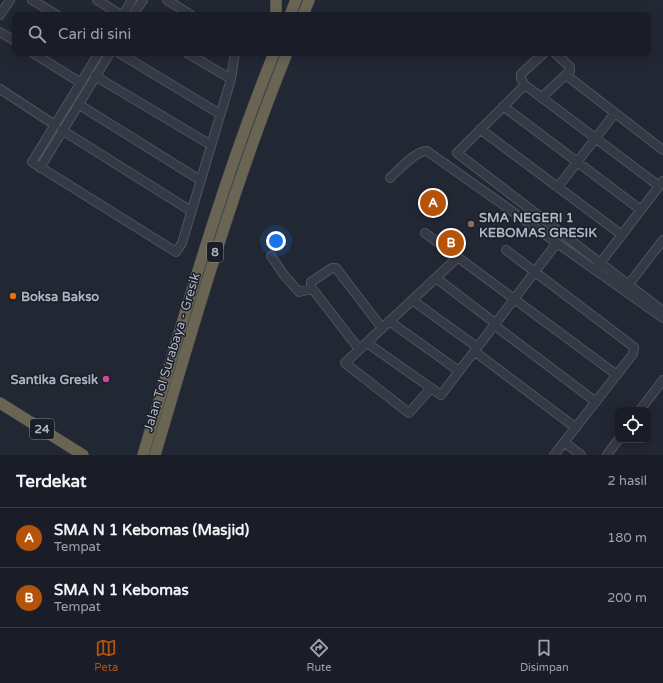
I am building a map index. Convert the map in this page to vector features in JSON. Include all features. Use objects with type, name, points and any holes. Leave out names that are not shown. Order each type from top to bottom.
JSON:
[{"type":"highway","points":[[276,0],[276,12]]},
{"type":"highway","points":[[291,12],[296,0]]},
{"type":"highway","points":[[304,12],[309,0]]},
{"type":"highway","points":[[269,66],[271,56]]},
{"type":"highway","name":"Jalan Tol Surabaya - Gresik","points":[[143,455],[209,236],[252,109],[273,56]]},
{"type":"highway","name":"Jalan Tol Surabaya - Gresik","points":[[155,455],[217,248],[244,166],[286,56]]},
{"type":"highway","name":"24","points":[[0,404],[83,455]]},
{"type":"highway","name":"24","points":[[0,411],[70,455]]},
{"type":"street","points":[[0,15],[10,0]]},
{"type":"street","points":[[32,0],[52,12]]},
{"type":"street","points":[[98,0],[117,12]]},
{"type":"street","points":[[124,12],[132,0]]},
{"type":"street","points":[[135,12],[143,0]]},
{"type":"street","points":[[167,0],[186,12]]},
{"type":"street","points":[[0,32],[12,40]]},
{"type":"street","points":[[38,56],[81,83]]},
{"type":"street","points":[[40,168],[58,128],[81,83],[97,56]]},
{"type":"street","points":[[108,56],[78,104],[32,162],[175,252],[182,243],[210,145],[231,79],[235,56]]},
{"type":"street","points":[[124,56],[220,114]]},
{"type":"street","points":[[192,56],[231,79]]},
{"type":"street","points":[[541,56],[521,74],[521,79],[524,85],[661,183],[598,266]]},
{"type":"street","points":[[542,97],[570,71],[570,68],[558,56]]},
{"type":"street","points":[[566,75],[663,150]]},
{"type":"street","points":[[95,76],[210,145]]},
{"type":"street","points":[[524,85],[458,150],[457,153],[663,318]]},
{"type":"street","points":[[0,89],[58,128],[191,211]]},
{"type":"street","points":[[78,104],[200,180]]},
{"type":"street","points":[[503,106],[641,210]]},
{"type":"street","points":[[558,187],[615,113]]},
{"type":"street","points":[[480,129],[622,235]]},
{"type":"street","points":[[390,178],[422,150],[427,151],[556,244],[629,284],[663,311]]},
{"type":"street","points":[[425,233],[617,376]]},
{"type":"street","points":[[629,284],[663,240]]},
{"type":"street","points":[[367,343],[430,389],[441,395],[556,244]]},
{"type":"street","points":[[506,250],[634,347],[634,354],[554,455]]},
{"type":"street","points":[[271,256],[299,292],[312,289]]},
{"type":"street","points":[[430,389],[409,413],[346,365],[346,361],[458,257]]},
{"type":"street","points":[[359,349],[312,289],[311,282],[334,267],[382,328]]},
{"type":"street","points":[[436,278],[596,402]]},
{"type":"street","points":[[412,300],[576,428]]},
{"type":"street","points":[[389,321],[458,371]]},
{"type":"street","points":[[642,407],[663,380]]},
{"type":"street","points":[[564,442],[581,455]]},
{"type":"street","points":[[607,455],[616,443]]},
{"type":"place","name":"SMA N 1 Kebomas (Masjid)","points":[[433,203]]},
{"type":"place","name":"SMA NEGERI 1 KEBOMAS GRESIK","points":[[471,224]]},
{"type":"place","name":"SMA N 1 Kebomas","points":[[451,243]]},
{"type":"place","name":"Boksa Bakso","points":[[13,296]]},
{"type":"place","name":"Santika Gresik","points":[[106,379]]}]
